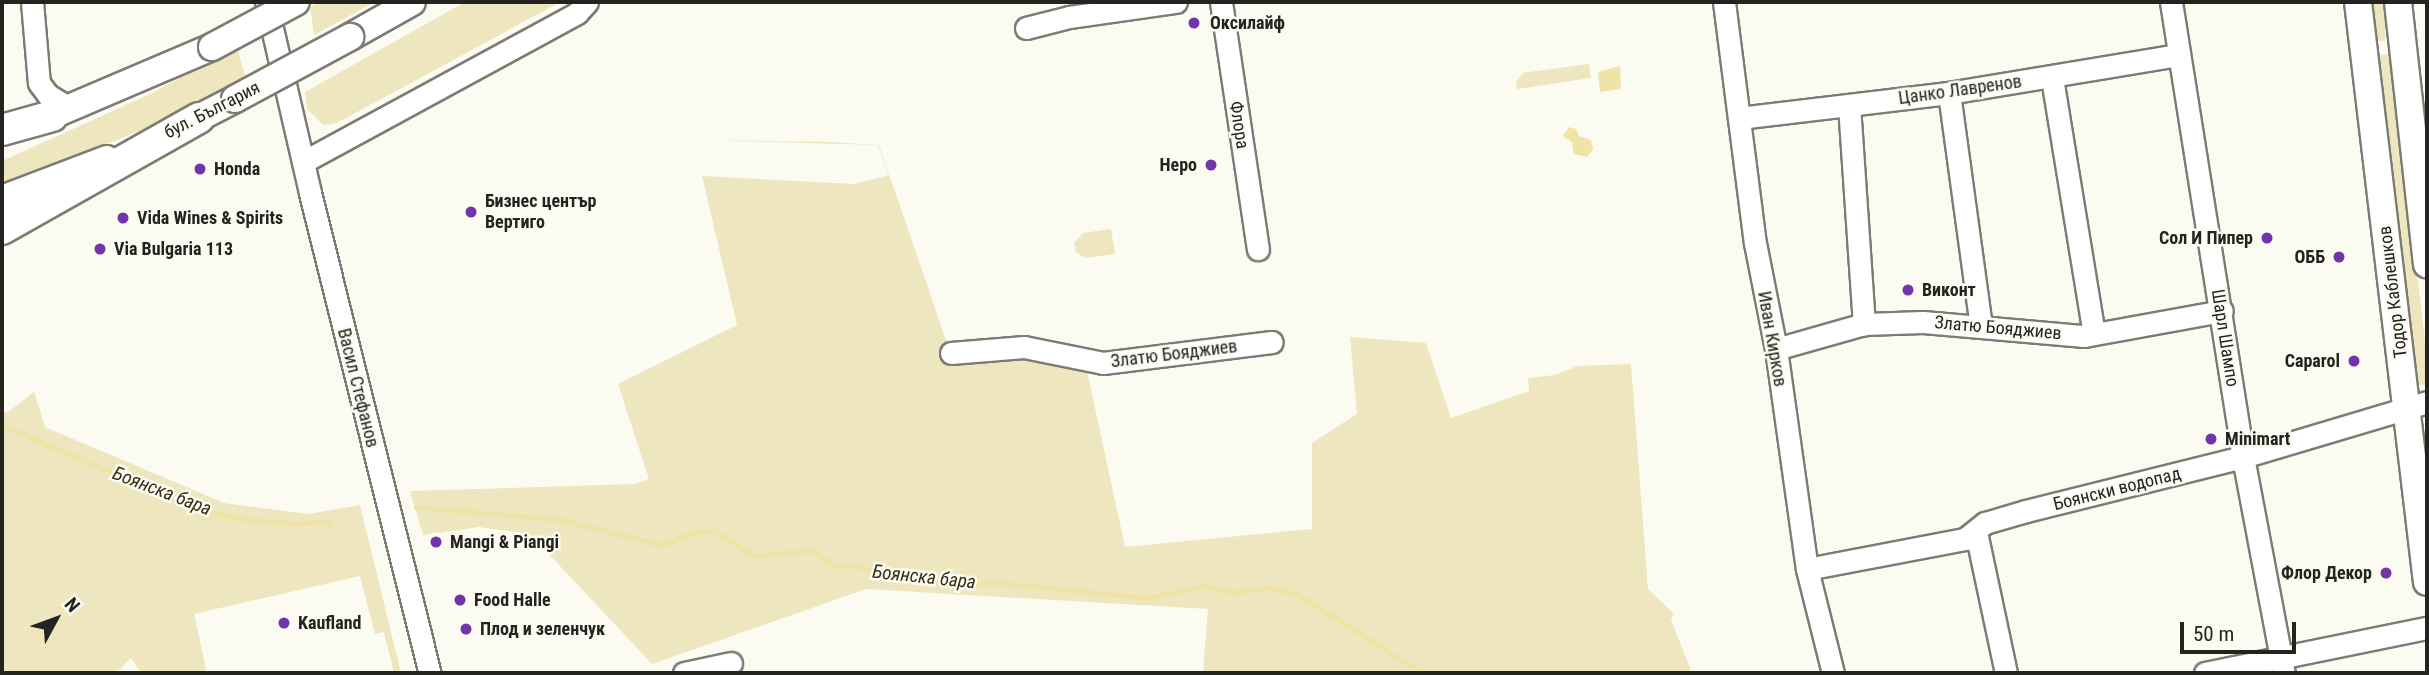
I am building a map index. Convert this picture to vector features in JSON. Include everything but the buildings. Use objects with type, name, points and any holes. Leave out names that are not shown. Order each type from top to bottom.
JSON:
[{"type":"highway","points":[[2,130],[61,112]]},
{"type":"highway","points":[[2,229],[199,118]]},
{"type":"main road","points":[[2,137],[212,47],[296,2]]},
{"type":"main road","name":"бул. България","points":[[2,199],[199,118],[412,2]]},
{"type":"main road","name":"Тодор Каблешков","points":[[2358,2],[2417,405],[2427,582]]},
{"type":"main road","points":[[2399,2],[2427,264]]},
{"type":"street","points":[[32,2],[39,83],[61,112]]},
{"type":"street","name":"Васил Стефанов","points":[[267,2],[303,162],[429,673]]},
{"type":"street","points":[[303,162],[577,13],[587,2]]},
{"type":"street","points":[[1035,26],[1176,2]]},
{"type":"street","name":"Флора","points":[[1221,2],[1258,249]]},
{"type":"street","name":"Иван Кирков","points":[[1724,2],[1755,243],[1776,349],[1808,569],[1833,673]]},
{"type":"street","name":"Шарл Шампо","points":[[2172,2],[2243,457],[2283,666]]},
{"type":"street","name":"Цанко Лавренов","points":[[1739,118],[1949,93],[2179,55]]},
{"type":"street","points":[[2052,78],[2094,334]]},
{"type":"street","points":[[1949,93],[1981,326]]},
{"type":"street","points":[[1849,105],[1864,324]]},
{"type":"street","name":"Златю Бояджиев","points":[[1776,349],[1864,324],[1923,322],[2094,334],[2221,311]]},
{"type":"street","name":"Златю Бояджиев","points":[[951,353],[1024,347],[1103,363],[1272,341]]},
{"type":"street","name":"Боянски водопад","points":[[1808,569],[1965,539],[1985,523],[2243,457],[2417,405]]},
{"type":"street","points":[[1976,532],[2006,673]]},
{"type":"street","points":[[2205,673],[2283,666],[2427,628]]},
{"type":"street","points":[[684,673],[731,663]]},
{"type":"shaded area","points":[[319,2],[375,2],[314,35],[310,7]]},
{"type":"shaded area","points":[[465,2],[560,2],[337,123],[323,125],[307,109],[305,92]]},
{"type":"shaded area","points":[[2369,2],[2385,2],[2385,41],[2369,41]]},
{"type":"shaded area","points":[[237,48],[246,79],[144,129],[2,187],[2,161],[148,95]]},
{"type":"shaded area","points":[[2391,54],[2427,357],[2427,385],[2418,385],[2374,56]]},
{"type":"shaded area","points":[[1589,64],[1591,78],[1517,89],[1516,82],[1523,73]]},
{"type":"shaded area","points":[[1620,66],[1621,89],[1600,92],[1598,72]]},
{"type":"shaded area","points":[[1569,127],[1576,129],[1579,136],[1591,140],[1593,149],[1587,157],[1574,154],[1572,142],[1563,136]]},
{"type":"shaded area","points":[[698,140],[879,145],[946,340],[1087,371],[1125,547],[1312,529],[1312,443],[1357,414],[1350,337],[1426,343],[1451,418],[1529,391],[1528,378],[1555,375],[1577,366],[1631,364],[1648,589],[1674,614],[1671,620],[1692,673],[1203,673],[1208,609],[866,589],[652,664],[530,534],[479,527],[423,535],[410,491],[635,484],[649,479],[618,384],[737,325],[702,176],[854,184],[889,175],[878,145]]},
{"type":"shaded area","points":[[1111,229],[1115,254],[1085,258],[1076,252],[1074,243],[1083,233]]},
{"type":"shaded area","points":[[34,392],[45,427],[224,503],[308,514],[360,505],[401,673],[394,673],[384,632],[375,634],[360,576],[194,614],[207,673],[141,673],[131,658],[116,673],[2,673],[2,411],[7,413]]},
{"type":"waterway","name":"Боянска бара","points":[[2,425],[195,508],[243,519],[291,523],[330,522]]},
{"type":"waterway","name":"Боянска бара","points":[[416,507],[557,519],[663,545],[691,533],[715,531],[755,556],[811,550],[839,567],[858,567],[951,584],[1001,583],[1148,598],[1203,586],[1232,592],[1270,587],[1299,595],[1423,673]]},
{"type":"place","name":"Оксилайф","points":[[1194,23]]},
{"type":"place","name":"Неро","points":[[1211,165]]},
{"type":"place","name":"Honda","points":[[200,169]]},
{"type":"place","name":"Бизнес център Вертиго","points":[[471,212]]},
{"type":"place","name":"Vida Wines & Spirits","points":[[123,218]]},
{"type":"place","name":"Сол И Пипер","points":[[2267,238]]},
{"type":"place","name":"Via Bulgaria 113","points":[[100,249]]},
{"type":"place","name":"ОББ","points":[[2339,257]]},
{"type":"place","name":"Виконт","points":[[1908,290]]},
{"type":"place","name":"Caparol","points":[[2354,361]]},
{"type":"place","name":"Minimart","points":[[2211,439]]},
{"type":"place","name":"Mangi & Piangi","points":[[436,542]]},
{"type":"place","name":"Флор Декор","points":[[2386,573]]},
{"type":"place","name":"Food Halle","points":[[460,600]]},
{"type":"place","name":"Kaufland","points":[[284,623]]},
{"type":"place","name":"Плод и зеленчук","points":[[466,629]]}]
